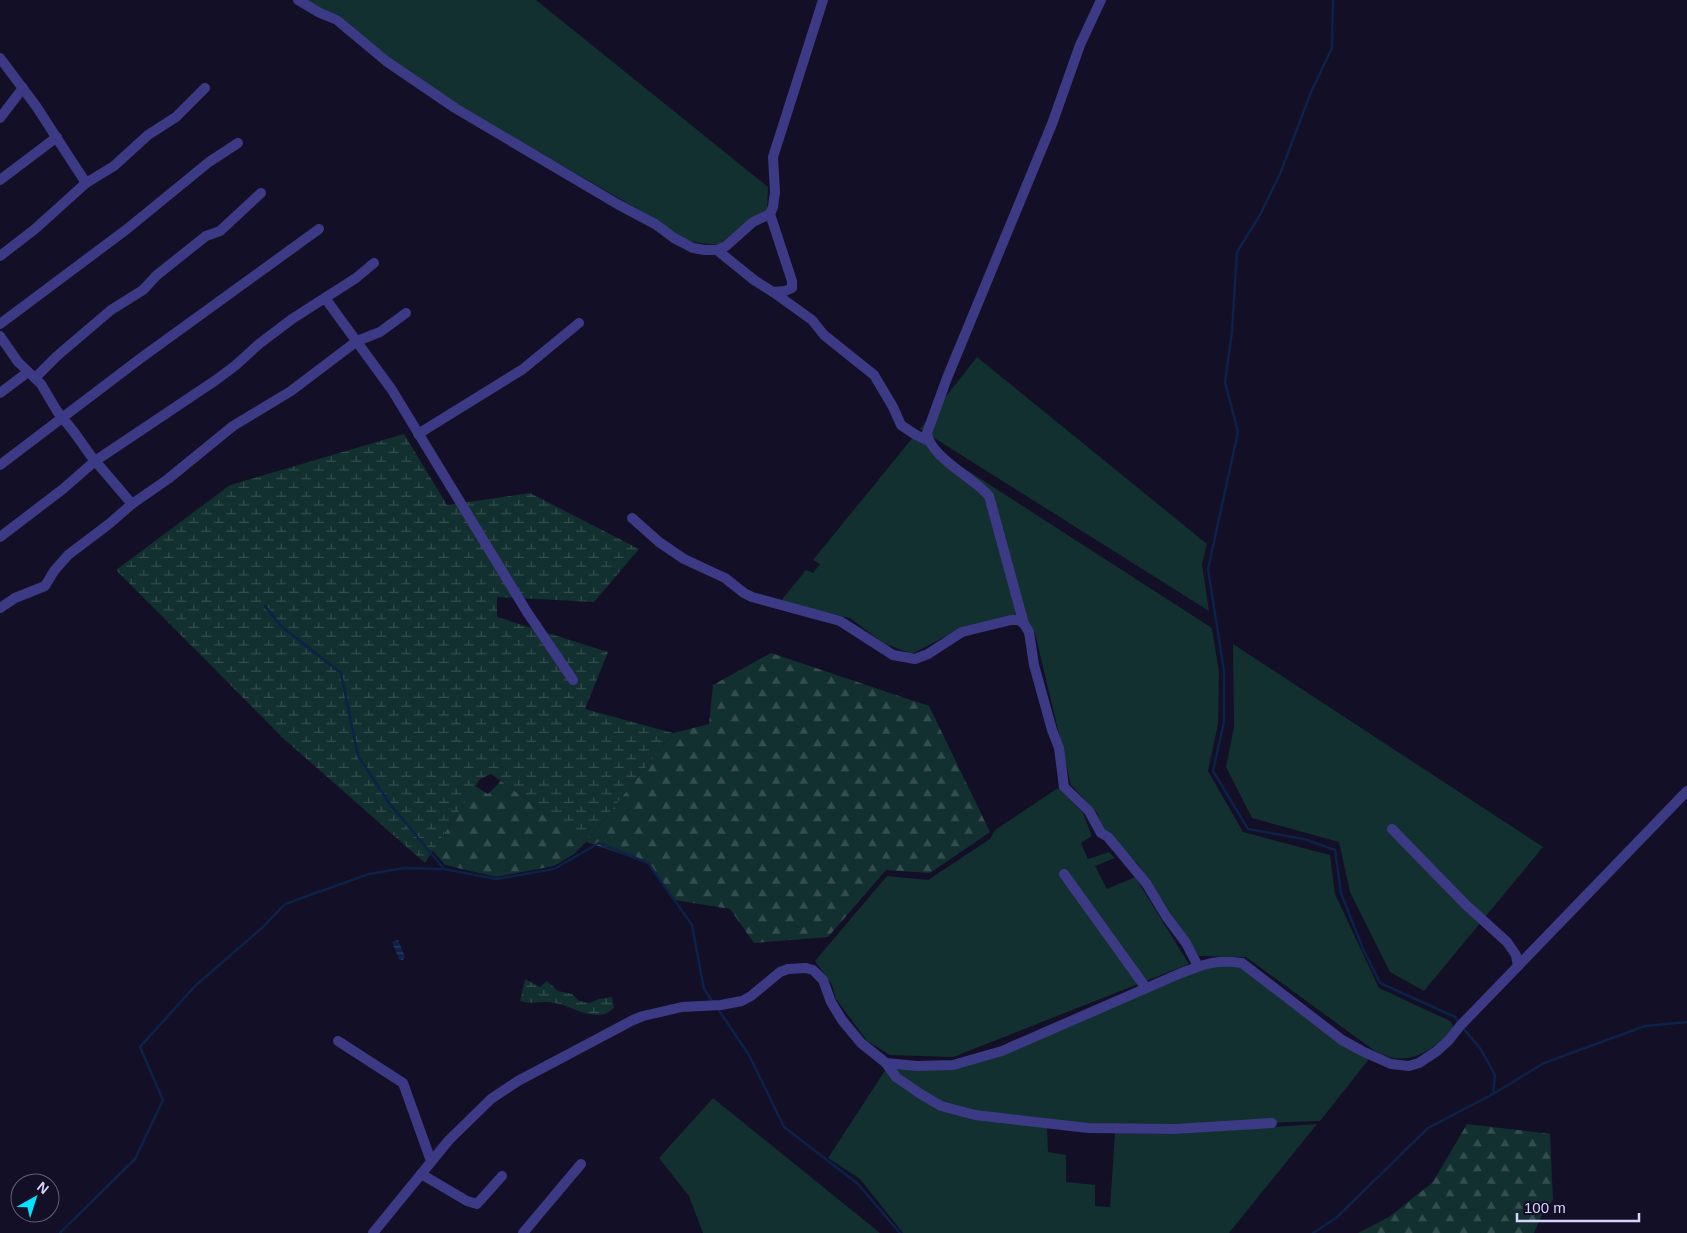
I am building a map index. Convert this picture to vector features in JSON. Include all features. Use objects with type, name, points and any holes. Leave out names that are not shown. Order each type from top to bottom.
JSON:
[{"type":"street","points":[[298,0],[320,13],[337,20],[386,62],[455,108],[693,248],[717,250],[726,246],[753,222],[770,214]]},
{"type":"street","points":[[773,292],[792,288],[792,281],[770,214],[775,192],[773,157],[823,0]]},
{"type":"street","points":[[1101,0],[1080,45],[1052,124],[946,378],[926,433],[929,441],[953,467],[984,490],[989,496],[1024,624],[1029,632],[1034,665],[1052,730],[1059,748],[1064,786],[1089,811],[1101,833],[1108,838],[1140,875],[1186,943],[1198,966]]},
{"type":"street","points":[[1,61],[23,88],[86,183]]},
{"type":"street","points":[[0,118],[23,88]]},
{"type":"street","points":[[0,256],[35,229],[86,183],[114,166],[148,135],[176,117],[205,88]]},
{"type":"street","points":[[0,180],[57,137]]},
{"type":"street","points":[[0,324],[127,229],[209,162],[238,143]]},
{"type":"street","points":[[0,393],[31,375],[111,310],[142,290],[206,236],[220,231],[261,193]]},
{"type":"street","points":[[0,465],[157,346],[320,229]]},
{"type":"street","points":[[717,250],[754,280],[807,316],[824,335],[874,375],[901,424],[916,436],[929,441]]},
{"type":"street","points":[[0,537],[63,489],[95,461],[236,366],[259,344],[292,319],[356,278],[374,263]]},
{"type":"street","points":[[325,298],[392,390],[526,612],[573,680]]},
{"type":"street","points":[[0,608],[15,598],[45,586],[54,571],[68,555],[132,504],[168,479],[233,426],[291,391],[357,340],[380,332],[406,313]]},
{"type":"street","points":[[418,434],[523,369],[579,323]]},
{"type":"street","points":[[0,336],[18,362],[45,389],[62,418],[95,461],[132,504]]},
{"type":"street","points":[[632,518],[659,542],[684,560],[725,578],[744,593],[752,597],[840,621],[893,655],[915,659],[928,654],[962,632],[1011,620],[1019,620],[1024,624]]},
{"type":"street","points":[[886,1063],[917,1066],[953,1065],[1002,1051],[1198,966],[1223,960],[1242,962],[1342,1040],[1378,1060],[1408,1066],[1419,1063],[1437,1052],[1687,791]]},
{"type":"street","points":[[1392,829],[1465,904],[1507,942],[1516,955],[1518,966]]},
{"type":"street","points":[[1064,874],[1146,988]]},
{"type":"street","points":[[373,1233],[431,1161],[475,1114],[491,1099],[518,1081],[597,1038],[643,1016],[682,1007],[717,1005],[747,999],[780,972],[797,968],[813,970],[823,980],[830,1002],[846,1025],[861,1043],[886,1063],[896,1077],[941,1106],[975,1115],[1088,1128],[1175,1130],[1272,1123]]},
{"type":"street","points":[[338,1041],[403,1083],[431,1161]]},
{"type":"street","points":[[523,1233],[581,1164]]},
{"type":"street","points":[[421,1174],[467,1201],[477,1204],[502,1176]]},
{"type":"green space","points":[[307,0],[536,0],[768,187],[767,211],[751,218],[719,245],[687,240],[675,234],[660,222],[458,105],[391,60],[339,15],[320,9]]},
{"type":"green space","points":[[977,357],[1207,544],[1202,564],[1209,611],[920,429]]},
{"type":"green space","points":[[404,434],[447,505],[530,493],[639,549],[594,602],[497,597],[497,617],[608,652],[585,709],[673,733],[586,842],[491,774],[480,779],[425,863],[284,739],[116,570],[230,485]]},
{"type":"green space","points":[[914,436],[1212,628],[1219,672],[1218,724],[1208,771],[1243,832],[1330,855],[1335,894],[1379,988],[1450,1021],[1454,1028],[1442,1040],[1419,1055],[1403,1059],[1389,1057],[1375,1051],[1246,957],[1199,956],[1138,864],[1104,833],[1097,813],[1071,785],[1035,633],[1023,614],[963,627],[912,654],[883,643],[850,618],[780,602],[806,570],[813,573],[820,564],[813,560]]},
{"type":"green space","points":[[1233,644],[1543,847],[1424,991],[1390,972],[1350,892],[1339,842],[1252,818],[1226,767],[1234,727]]},
{"type":"green space","points":[[771,653],[929,706],[990,832],[930,873],[886,870],[828,937],[754,943],[730,909],[674,900],[648,863],[586,842],[673,733],[709,724],[713,685]]},
{"type":"green space","points":[[501,781],[586,842],[574,854],[554,866],[496,877],[445,865],[433,851],[475,786],[488,794]]},
{"type":"green space","points":[[1058,788],[1083,813],[1092,836],[1081,843],[1088,859],[1109,852],[1115,858],[1095,866],[1107,889],[1135,877],[1189,964],[953,1057],[890,1055],[867,1041],[836,999],[832,985],[815,961],[887,876],[928,880],[990,839],[995,830]]},
{"type":"green space","points":[[1208,966],[1240,966],[1369,1059],[1320,1121],[1175,1126],[1084,1124],[975,1111],[941,1101],[921,1090],[893,1068],[945,1068]]},
{"type":"green space","points":[[525,979],[540,987],[547,981],[558,991],[572,994],[579,1001],[590,1003],[612,997],[614,1008],[604,1014],[592,1015],[561,1004],[520,1001]]},
{"type":"green space","points":[[886,1069],[918,1097],[1047,1127],[1048,1152],[1066,1155],[1066,1182],[1095,1185],[1095,1206],[1110,1207],[1115,1133],[1175,1134],[1317,1124],[1229,1233],[903,1233],[860,1179],[828,1158]]},
{"type":"green space","points":[[713,1098],[880,1233],[703,1233],[689,1196],[659,1158]]},
{"type":"green space","points":[[1467,1124],[1550,1134],[1553,1200],[1541,1217],[1534,1233],[1358,1233],[1389,1217],[1433,1182]]},
{"type":"water","points":[[398,940],[405,957],[403,960],[399,959],[392,942]]},
{"type":"waterway","points":[[1333,0],[1332,48],[1311,92],[1280,174],[1260,215],[1237,252],[1232,332],[1225,382],[1238,432],[1208,569],[1224,671],[1224,722],[1213,771],[1248,829],[1304,839],[1335,850],[1341,893],[1363,949],[1380,983],[1455,1017],[1459,1023]]},
{"type":"waterway","points":[[60,1233],[135,1159],[163,1100],[140,1047],[195,986],[262,928],[285,904],[369,874],[404,868],[444,869],[390,804],[358,756],[341,673],[281,626],[265,606]]},
{"type":"waterway","points":[[444,869],[496,879],[554,869],[599,843],[648,863],[692,925],[704,989],[713,1002]]},
{"type":"waterway","points":[[718,1009],[749,1055],[784,1127],[858,1184],[900,1233]]},
{"type":"waterway","points":[[1313,1233],[1336,1218],[1428,1128],[1493,1094],[1544,1063],[1645,1026],[1687,1022]]},
{"type":"waterway","points":[[1462,1027],[1480,1048],[1495,1075],[1493,1094]]}]
